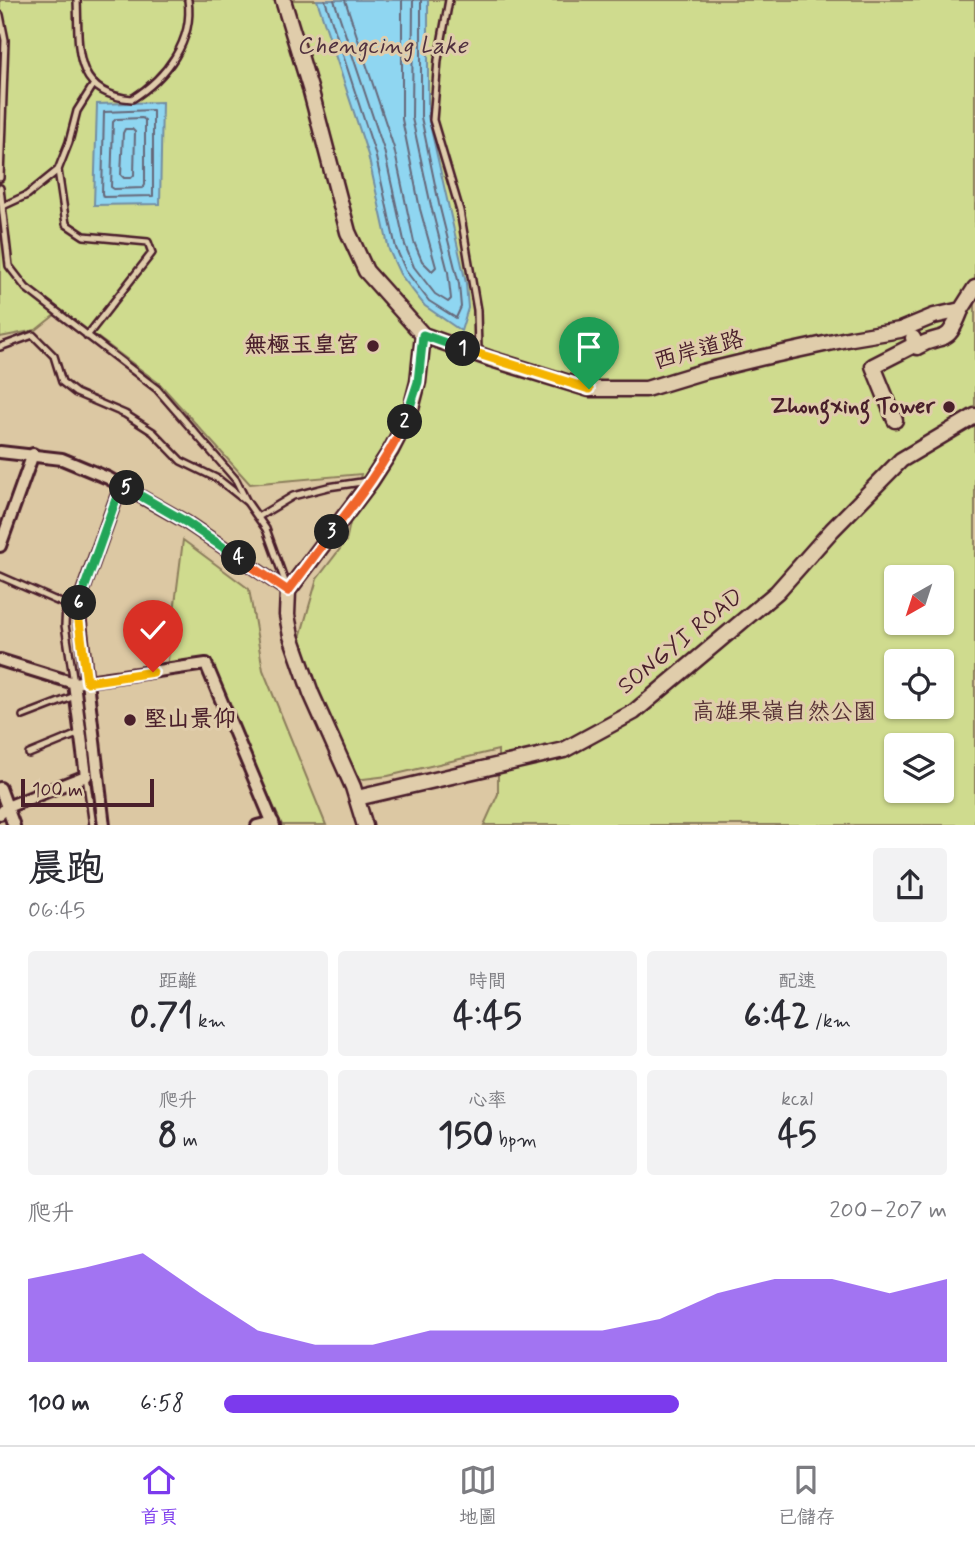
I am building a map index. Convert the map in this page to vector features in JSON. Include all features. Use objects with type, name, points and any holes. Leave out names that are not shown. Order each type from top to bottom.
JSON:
[{"type":"street","points":[[283,0],[310,88],[348,232],[366,271],[423,335],[418,382],[410,413],[391,450],[372,481],[288,591],[287,615],[291,636],[311,693],[357,797],[365,825]]},
{"type":"street","points":[[909,327],[917,347],[945,337],[955,326],[961,310],[975,288]]},
{"type":"street","name":"西岸道路","points":[[423,335],[589,389],[646,389],[737,363],[909,327],[934,316],[961,310]]},
{"type":"street","points":[[895,420],[873,366],[915,344]]},
{"type":"street","name":"SONGYI ROAD","points":[[357,797],[564,750],[634,712],[777,592],[832,530],[901,460],[975,416]]},
{"type":"street","points":[[0,452],[62,459],[86,467],[186,522],[288,591]]},
{"type":"street","points":[[0,547],[33,454]]},
{"type":"street","points":[[104,825],[78,605],[121,485]]},
{"type":"street","points":[[0,660],[74,683],[206,664],[273,824],[257,825]]},
{"type":"street","points":[[74,683],[86,776]]},
{"type":"street","points":[[4,810],[98,772]]},
{"type":"street","points":[[0,788],[4,810],[14,825]]},
{"type":"lane","points":[[77,0],[79,53],[87,76],[93,84],[113,98],[132,99],[148,90],[162,77],[178,51],[191,19],[188,0]]},
{"type":"lane","points":[[449,0],[433,120],[460,211],[477,310],[478,355]]},
{"type":"lane","points":[[0,15],[5,40],[0,178]]},
{"type":"lane","points":[[3,206],[27,195],[58,170],[77,111],[93,84]]},
{"type":"lane","points":[[58,170],[66,224],[84,236],[148,242],[152,253],[88,336]]},
{"type":"lane","points":[[0,188],[9,266],[26,288],[157,389],[236,480],[247,502],[266,529],[288,591]]},
{"type":"lane","points":[[0,347],[33,335],[54,356],[62,382],[76,393],[125,414],[153,432],[181,461],[218,479],[247,502]]},
{"type":"lane","points":[[258,517],[293,496],[328,487],[372,481]]},
{"type":"lane","points":[[0,576],[66,605],[65,625],[74,683]]},
{"type":"lane","points":[[23,716],[75,696]]},
{"type":"lane","points":[[29,754],[80,733]]},
{"type":"lane","points":[[86,776],[93,825]]},
{"type":"green space","name":"高雄果嶺自然公園","points":[[0,0],[975,0],[975,825],[484,825],[498,794],[498,750],[388,776],[355,780],[297,648],[317,579],[346,541],[361,474],[250,484],[160,384],[61,310],[36,330],[0,337]]},
{"type":"green space","points":[[183,540],[249,589],[263,670],[326,825],[282,825],[208,662],[167,668]]},
{"type":"water","name":"Chengcing Lake","points":[[317,0],[428,0],[428,116],[466,283],[468,308],[461,331],[425,306],[400,274],[389,250],[368,155]]},
{"type":"water","points":[[162,102],[160,204],[94,205],[97,104]]},
{"type":"place","name":"無極玉皇宮","points":[[373,346]]},
{"type":"place","name":"Zhongxing Tower","points":[[949,407]]},
{"type":"place","name":"堅山景仰","points":[[130,720]]},
{"type":"route","points":[[153,672],[87,682],[78,605],[121,485],[186,522],[288,591],[372,481],[391,450],[410,413],[418,382],[423,335],[589,389]]}]
